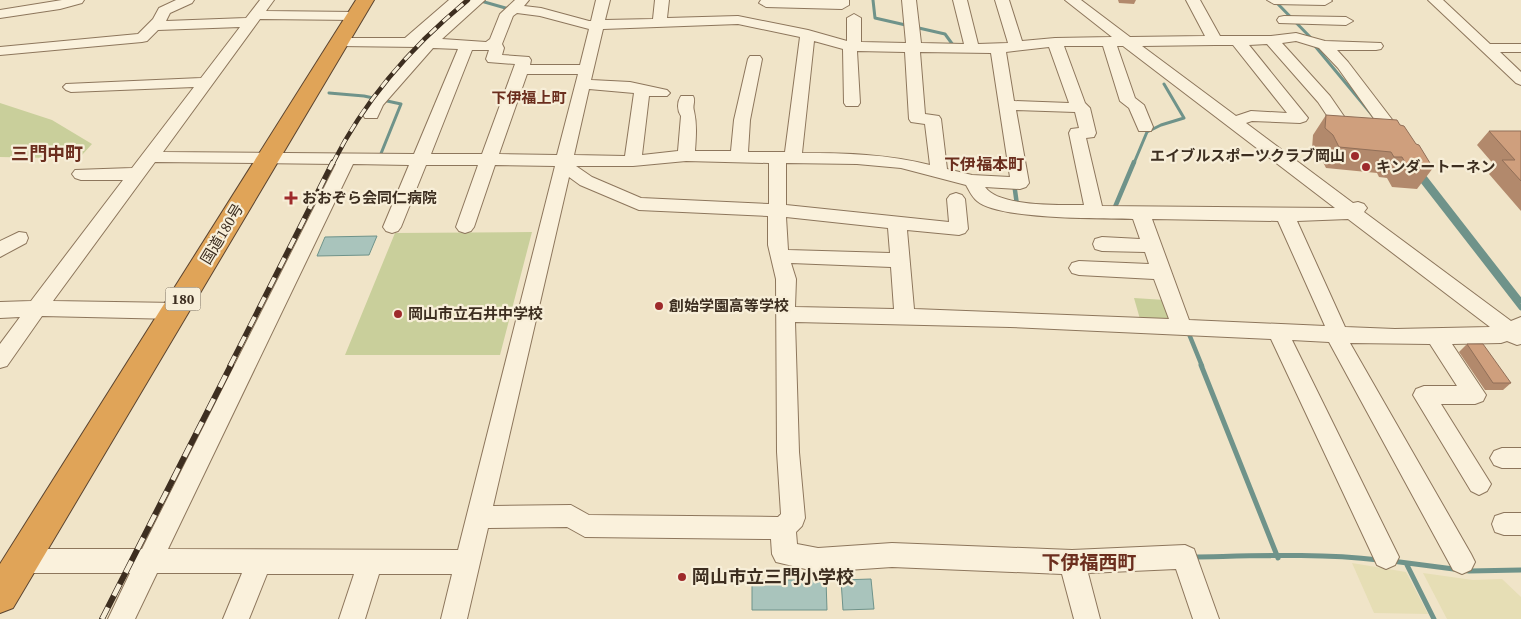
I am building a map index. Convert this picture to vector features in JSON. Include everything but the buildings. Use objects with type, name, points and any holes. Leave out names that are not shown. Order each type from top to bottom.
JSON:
[{"type":"highway","name":"国道180号","points":[[0,596],[360,8]]},
{"type":"street","points":[[0,1],[41,0]]},
{"type":"street","points":[[0,14],[60,5],[78,0]]},
{"type":"street","points":[[155,26],[163,16],[164,11],[187,0]]},
{"type":"street","points":[[0,360],[133,174],[150,157],[201,83],[267,0]]},
{"type":"street","points":[[454,619],[603,0]]},
{"type":"street","points":[[659,24],[662,0]]},
{"type":"street","points":[[766,25],[766,1],[842,6],[842,0]]},
{"type":"street","points":[[909,0],[917,119],[933,119],[939,172]]},
{"type":"street","points":[[960,0],[972,49]]},
{"type":"street","points":[[1002,0],[1017,47]]},
{"type":"street","points":[[1072,0],[1090,7],[1135,43],[1518,330]]},
{"type":"street","points":[[1193,0],[1215,41]]},
{"type":"street","points":[[1267,0],[1312,42],[1343,65],[1391,130]]},
{"type":"street","points":[[1275,0],[1325,1]]},
{"type":"street","points":[[1435,0],[1492,48],[1521,80]]},
{"type":"street","points":[[409,42],[455,1]]},
{"type":"street","points":[[492,44],[496,42],[498,5]]},
{"type":"street","points":[[371,115],[381,99],[428,44],[498,5],[540,12],[589,25],[659,24],[719,20],[766,25],[808,34],[823,45],[998,49],[1055,42],[1135,43],[1271,40],[1376,46]]},
{"type":"street","points":[[0,52],[142,38],[150,28],[155,26],[250,21],[360,8]]},
{"type":"street","points":[[852,103],[854,18]]},
{"type":"street","points":[[1290,20],[1346,21]]},
{"type":"street","points":[[479,517],[571,516],[585,526],[783,528],[793,518],[788,452],[785,314],[787,288],[777,245],[778,210],[808,34]]},
{"type":"street","points":[[1271,40],[1324,99],[1344,128]]},
{"type":"street","points":[[1238,41],[1300,118],[1251,116],[1239,120]]},
{"type":"street","points":[[340,42],[492,44],[498,48],[493,59],[524,60],[465,227]]},
{"type":"street","points":[[1055,42],[1078,106],[1082,108],[1088,133],[1077,133],[1094,212]]},
{"type":"street","points":[[1109,42],[1128,101],[1136,105],[1145,127]]},
{"type":"street","points":[[392,227],[467,45]]},
{"type":"street","points":[[1492,48],[1521,48]]},
{"type":"street","points":[[150,157],[488,159],[565,163],[633,161],[686,156],[885,161],[972,181],[1020,183],[998,49]]},
{"type":"street","points":[[739,158],[742,120],[755,58]]},
{"type":"street","points":[[520,69],[585,77],[642,91],[662,93]]},
{"type":"street","points":[[72,87],[201,83]]},
{"type":"street","points":[[633,161],[642,91]]},
{"type":"street","points":[[686,156],[689,116],[686,111],[687,99]]},
{"type":"street","points":[[1007,105],[1082,108]]},
{"type":"street","points":[[121,619],[347,159]]},
{"type":"street","points":[[565,163],[586,181],[639,204],[778,210],[959,229],[956,199]]},
{"type":"street","points":[[81,174],[133,174]]},
{"type":"street","points":[[972,181],[983,197],[1018,207],[1094,212],[1284,215],[1334,215],[1357,209]]},
{"type":"street","points":[[1140,212],[1182,328]]},
{"type":"street","points":[[1284,215],[1335,326],[1340,344],[1462,562]]},
{"type":"street","points":[[897,222],[905,316]]},
{"type":"street","points":[[0,250],[19,238]]},
{"type":"street","points":[[1102,244],[1153,246]]},
{"type":"street","points":[[779,256],[899,260]]},
{"type":"street","points":[[1079,268],[1162,272]]},
{"type":"street","points":[[0,310],[37,308],[176,311]]},
{"type":"street","points":[[785,314],[898,318],[905,316],[1337,335],[1501,335],[1518,330]]},
{"type":"street","points":[[1277,331],[1386,557]]},
{"type":"street","points":[[1435,336],[1475,395],[1424,395],[1479,484]]},
{"type":"street","points":[[783,528],[785,554],[818,560],[892,555],[1072,562],[1185,557],[1206,619]]},
{"type":"street","points":[[21,562],[468,562]]},
{"type":"street","points":[[236,619],[259,562]]},
{"type":"street","points":[[352,619],[370,562]]},
{"type":"street","points":[[1072,562],[1087,619]]},
{"type":"shaded area","points":[[1352,563],[1406,572],[1428,614],[1374,613]]},
{"type":"shaded area","points":[[1423,573],[1473,580],[1502,579],[1521,597],[1521,619],[1447,619]]},
{"type":"green space","points":[[0,103],[52,120],[92,144],[82,155],[51,158],[0,157]]},
{"type":"green space","points":[[532,232],[500,355],[345,355],[395,233]]},
{"type":"green space","points":[[1134,298],[1165,300],[1172,320],[1140,319]]},
{"type":"water","points":[[377,236],[369,255],[317,256],[325,237]]},
{"type":"water","points":[[871,579],[874,609],[843,610],[841,580]]},
{"type":"water","points":[[752,580],[826,580],[827,610],[752,610]]},
{"type":"waterway","points":[[873,0],[875,18],[945,34],[953,45]]},
{"type":"waterway","points":[[1274,0],[1313,40]]},
{"type":"waterway","points":[[481,1],[509,9]]},
{"type":"waterway","points":[[1315,46],[1373,116]]},
{"type":"waterway","points":[[1134,163],[1147,132],[1161,125],[1184,118],[1164,84]]},
{"type":"waterway","points":[[329,93],[364,96],[401,104],[380,156]]},
{"type":"waterway","points":[[1115,207],[1134,162]]},
{"type":"waterway","points":[[1422,174],[1521,301]]},
{"type":"waterway","points":[[1420,178],[1521,308]]},
{"type":"waterway","points":[[1014,183],[1017,205]]},
{"type":"waterway","points":[[1189,334],[1202,366]]},
{"type":"waterway","points":[[1201,365],[1277,556]]},
{"type":"waterway","points":[[1192,557],[1277,556]]},
{"type":"waterway","points":[[1277,556],[1379,560]]},
{"type":"waterway","points":[[1392,561],[1469,571],[1521,570]]},
{"type":"waterway","points":[[1406,563],[1434,619]]},
{"type":"railway","points":[[333,163],[360,117],[392,74],[428,35],[468,0]]},
{"type":"railway","points":[[230,366],[333,162]]},
{"type":"railway","points":[[102,619],[231,365]]},
{"type":"place","name":"エイブルスポーツクラブ岡山","points":[[1355,156]]},
{"type":"place","name":"キンダートーネン","points":[[1366,167]]},
{"type":"place","name":"おおぞら会同仁病院","points":[[291,198]]},
{"type":"place","name":"創始学園高等学校","points":[[659,306]]},
{"type":"place","name":"岡山市立石井中学校","points":[[398,314]]},
{"type":"place","name":"岡山市立三門小学校","points":[[682,577]]},
{"type":"district","name":"下伊福上町","points":[[529,98]]},
{"type":"district","name":"三門中町","points":[[47,154]]},
{"type":"district","name":"下伊福本町","points":[[984,164]]},
{"type":"district","name":"下伊福西町","points":[[1089,562]]}]
